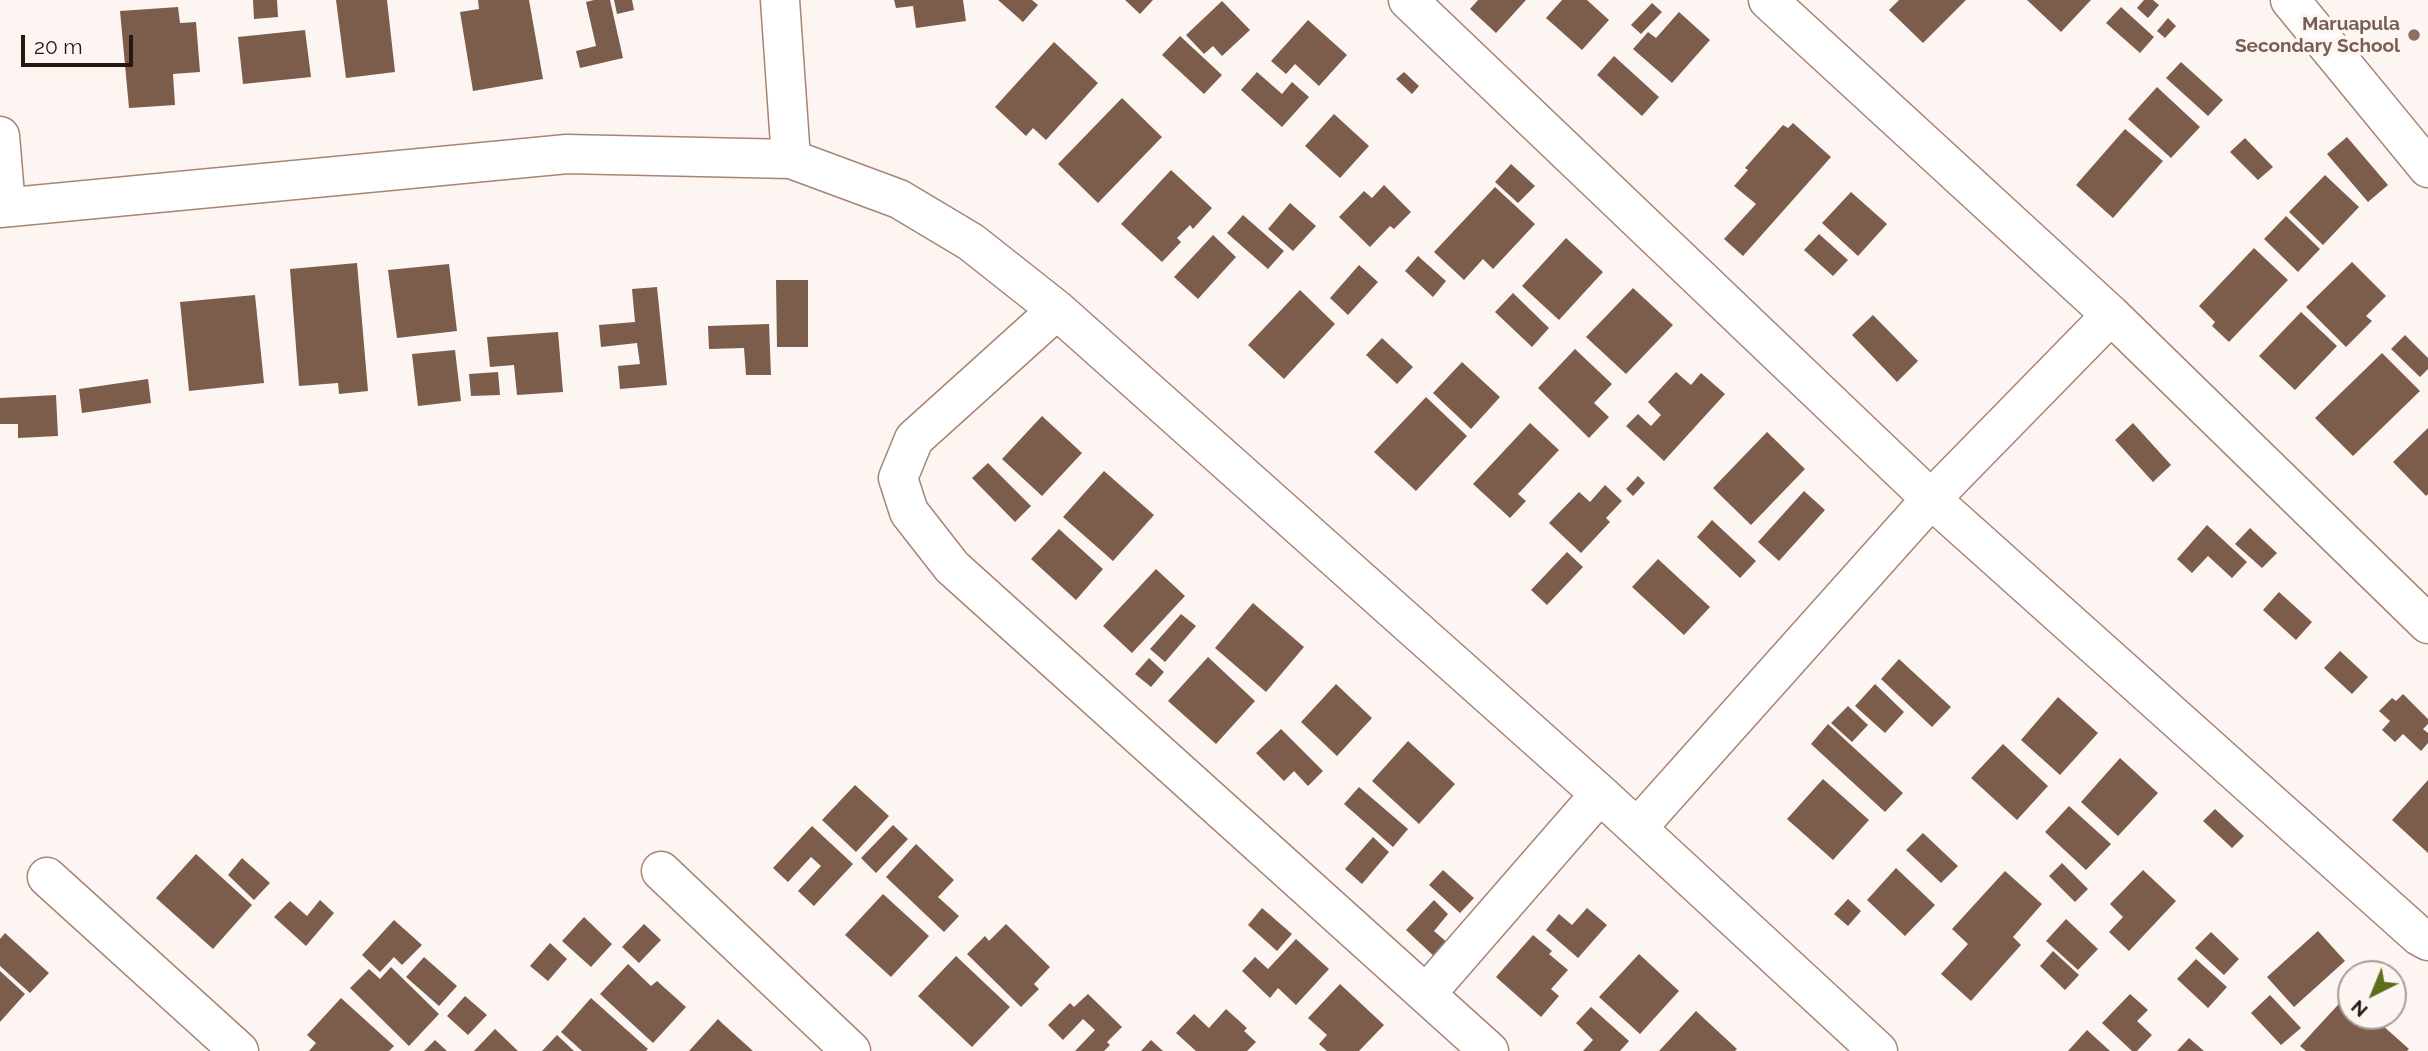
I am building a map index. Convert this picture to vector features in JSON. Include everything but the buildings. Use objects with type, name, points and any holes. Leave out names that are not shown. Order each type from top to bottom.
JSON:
[{"type":"street","points":[[780,0],[791,159]]},
{"type":"street","points":[[1408,0],[1931,499],[2419,936],[2428,941]]},
{"type":"street","points":[[1768,0],[2111,315],[2428,624]]},
{"type":"street","points":[[2290,0],[2428,168]]},
{"type":"street","points":[[0,136],[3,207],[567,154],[791,159],[900,199],[971,242],[1057,310],[1600,794],[1878,1051]]},
{"type":"street","points":[[1057,310],[914,439],[898,478],[909,512],[952,567],[1426,994],[1466,1044]]},
{"type":"street","points":[[1637,828],[1931,499],[2111,315]]},
{"type":"street","points":[[1426,994],[1600,794]]},
{"type":"street","points":[[661,871],[851,1051]]},
{"type":"street","points":[[47,877],[239,1051]]},
{"type":"place","name":"Maruapula Secondary School","points":[[2414,35]]}]
